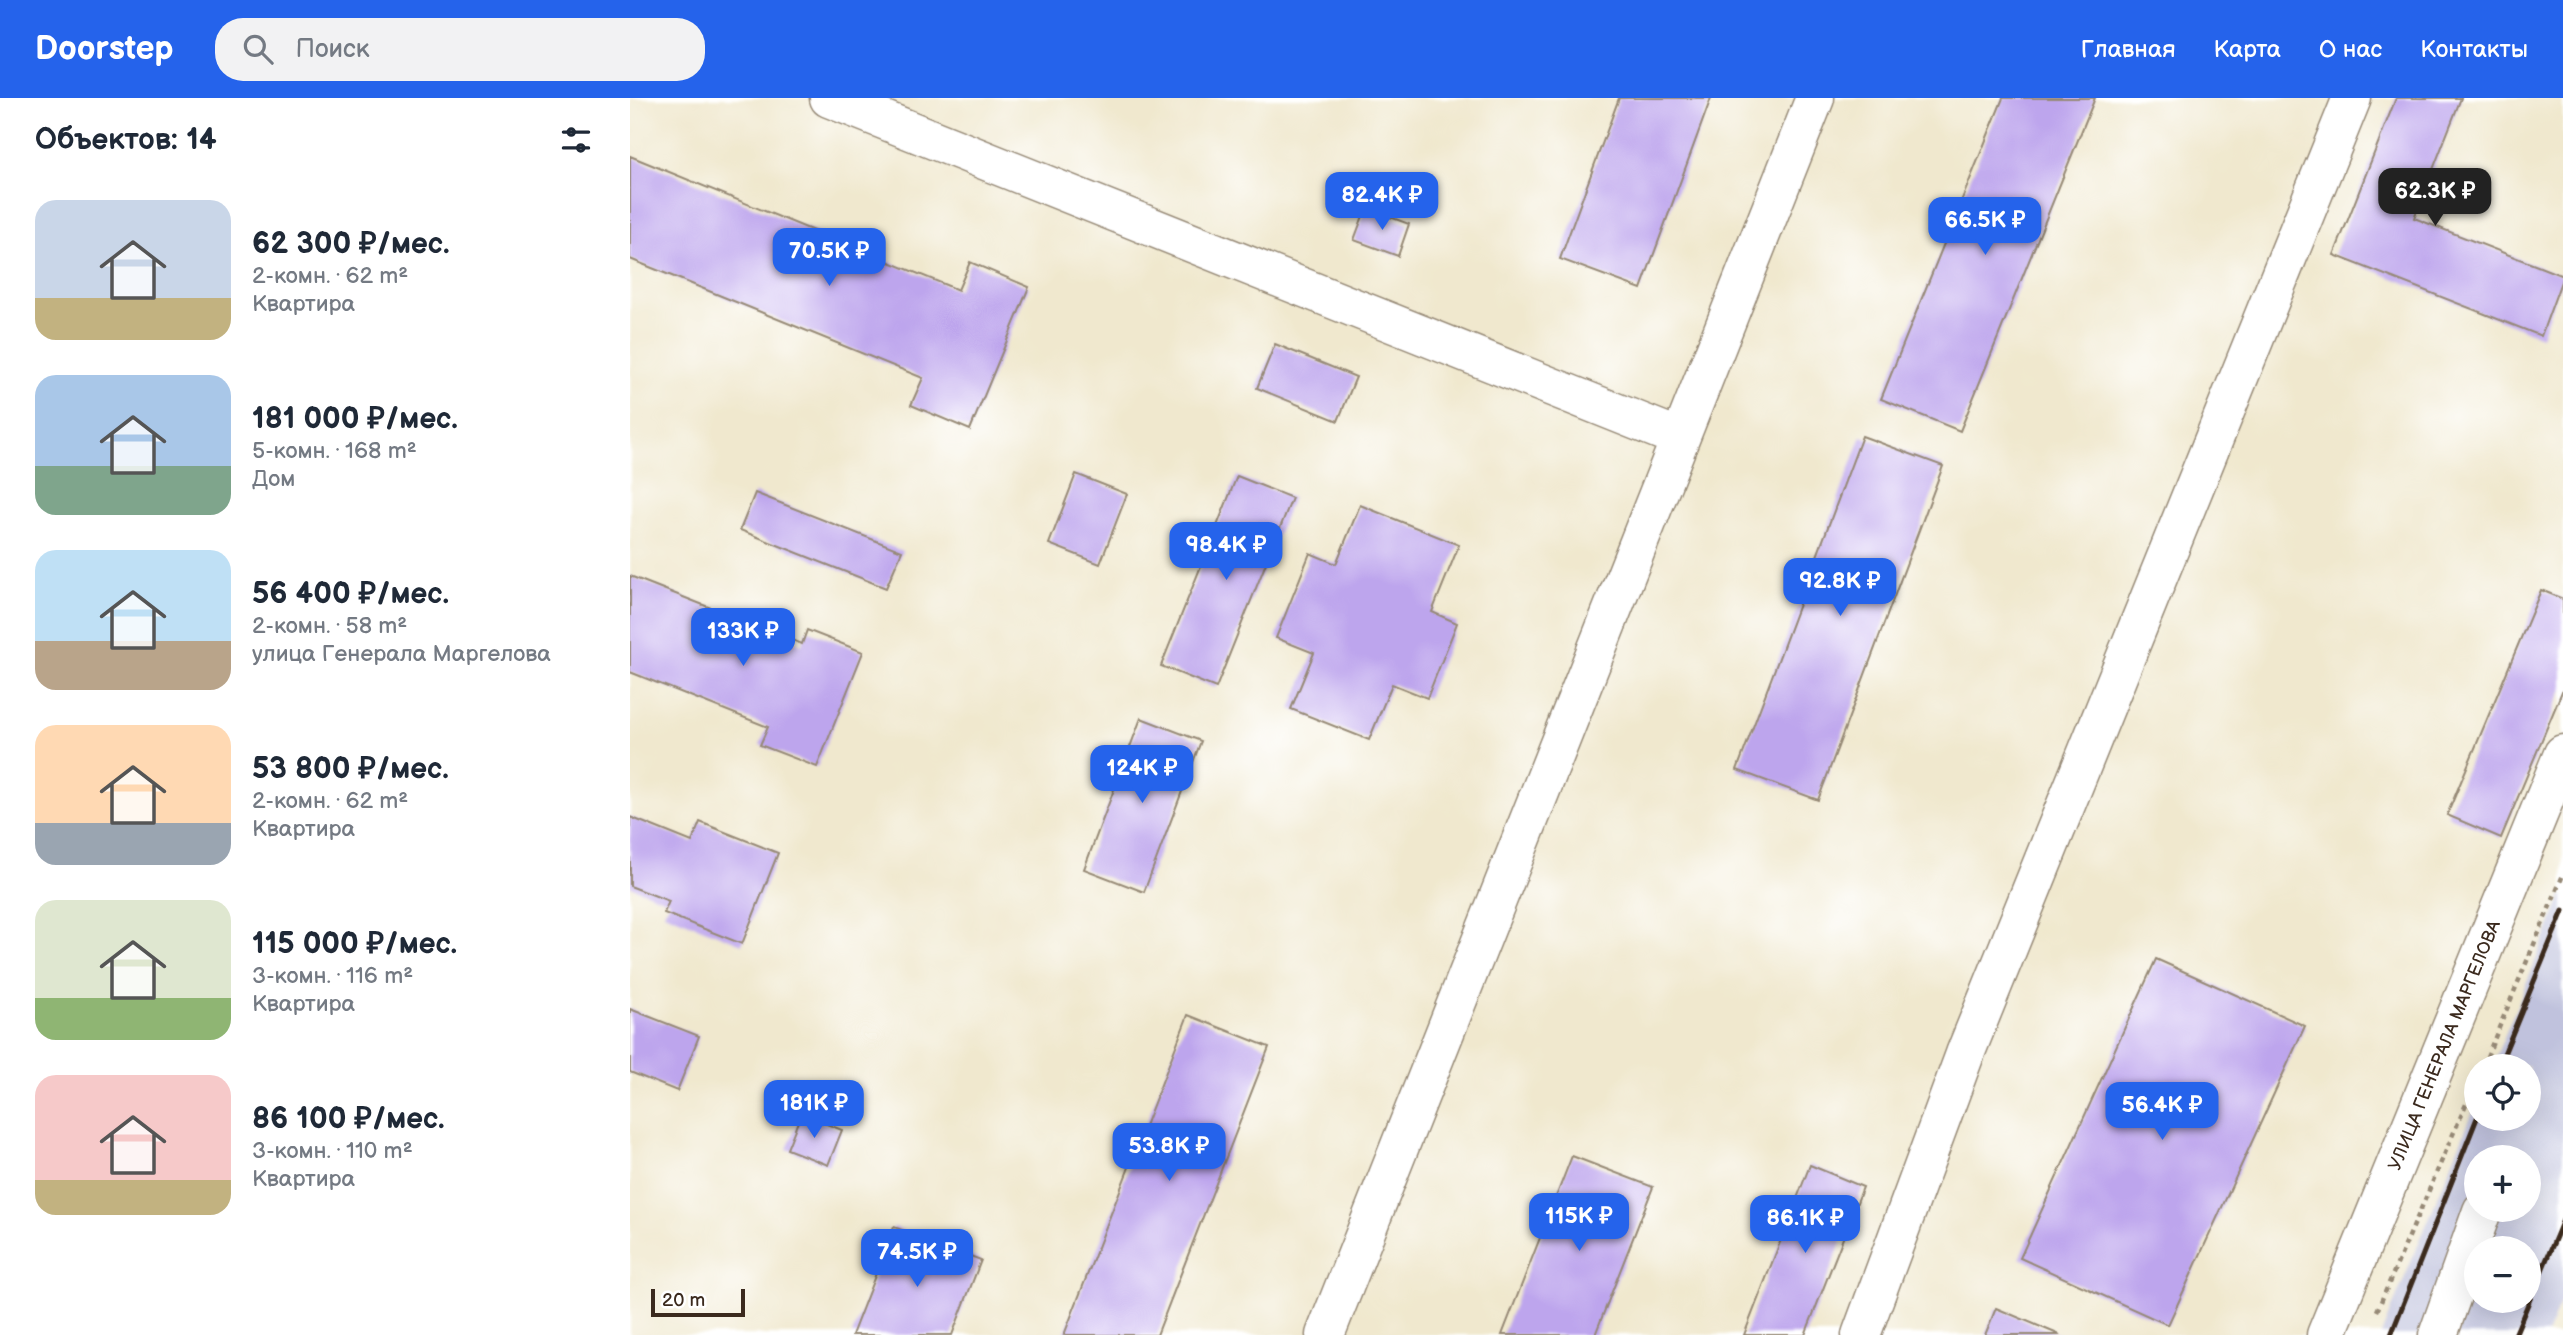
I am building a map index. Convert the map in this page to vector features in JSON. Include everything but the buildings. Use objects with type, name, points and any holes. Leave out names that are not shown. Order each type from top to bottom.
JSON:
[{"type":"main road","points":[[829,98],[1680,438]]},
{"type":"main road","points":[[1325,1335],[1815,98]]},
{"type":"main road","points":[[1861,1335],[1970,1041],[2352,98]]},
{"type":"main road","name":"УЛИЦА ГЕНЕРАЛА МАРГЕЛОВА","points":[[2326,1335],[2563,754]]},
{"type":"main road","points":[[2438,1335],[2478,1222]]},
{"type":"path","points":[[2488,1054],[2563,875]]},
{"type":"path","points":[[2371,1323],[2464,1109]]},
{"type":"shaded area","points":[[2563,894],[2563,1294],[2546,1335],[2381,1335],[2465,1131],[2541,1131],[2541,1054],[2497,1054]]},
{"type":"railway","points":[[2504,1054],[2563,911]]},
{"type":"railway","points":[[2391,1335],[2472,1131]]},
{"type":"railway","points":[[2515,1335],[2563,1220]]}]
